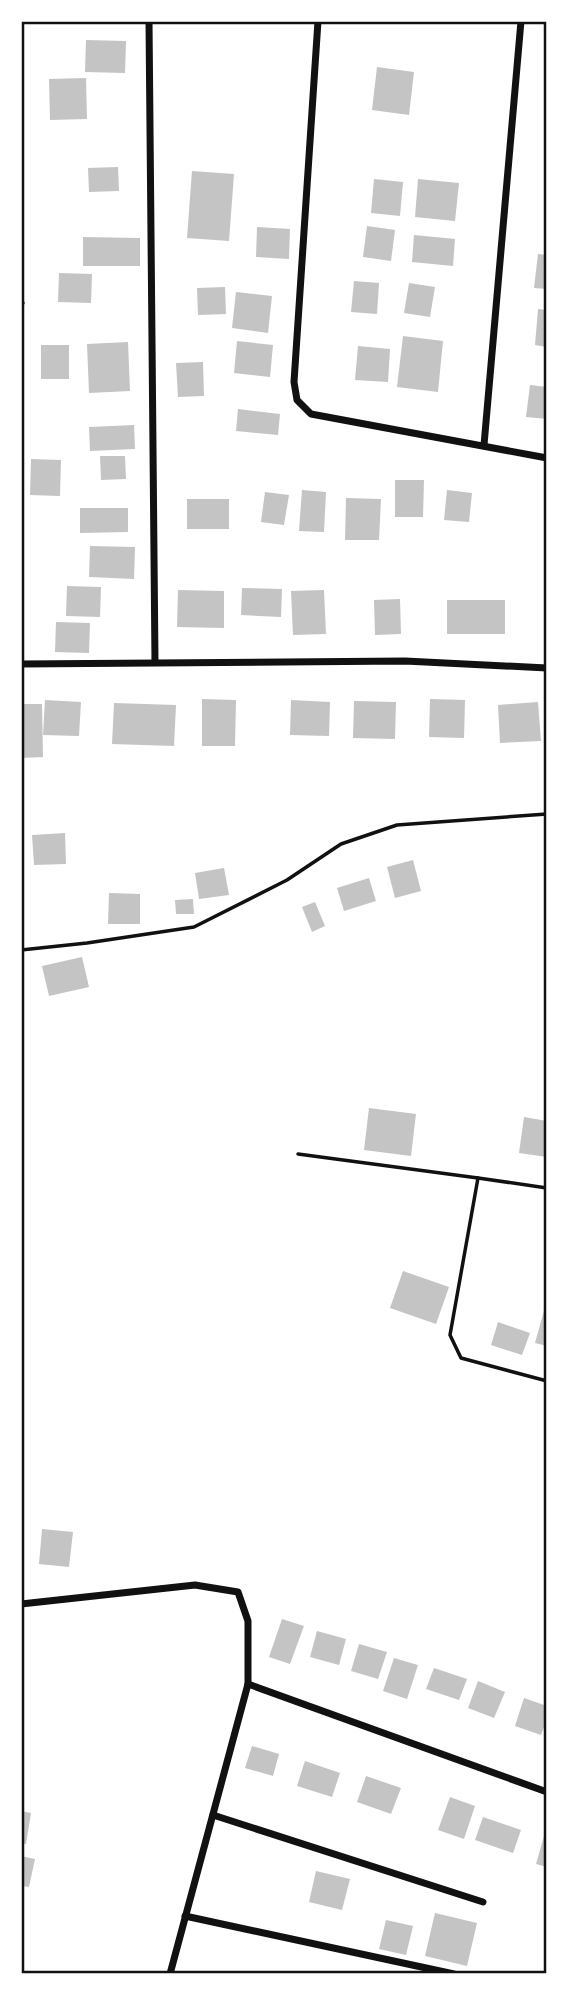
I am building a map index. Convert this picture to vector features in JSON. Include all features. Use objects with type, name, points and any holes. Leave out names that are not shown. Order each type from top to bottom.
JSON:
[{"type":"street","points":[[149,21],[155,662]]},
{"type":"street","points":[[318,21],[294,382],[297,400],[311,414],[547,458]]},
{"type":"street","points":[[484,445],[521,21]]},
{"type":"street","points":[[21,664],[405,661],[547,668]]},
{"type":"street","points":[[21,1604],[195,1586],[238,1592],[248,1621],[248,1684],[170,1974]]},
{"type":"street","points":[[248,1684],[547,1792]]},
{"type":"street","points":[[213,1815],[483,1902]]},
{"type":"street","points":[[185,1916],[454,1974]]},
{"type":"lane","points":[[21,950],[194,927],[287,880],[341,844],[397,825],[547,814]]},
{"type":"lane","points":[[298,1154],[547,1188]]},
{"type":"lane","points":[[478,1178],[450,1335],[461,1358],[547,1381]]},
{"type":"building","points":[[86,40],[126,41],[125,73],[85,72]]},
{"type":"building","points":[[377,67],[414,72],[409,115],[372,110]]},
{"type":"building","points":[[86,78],[87,119],[50,120],[49,79]]},
{"type":"building","points":[[118,167],[119,191],[89,192],[88,168]]},
{"type":"building","points":[[192,171],[234,174],[229,241],[187,238]]},
{"type":"building","points":[[374,179],[403,182],[400,216],[371,213]]},
{"type":"building","points":[[418,179],[459,183],[455,221],[415,217]]},
{"type":"building","points":[[367,226],[395,230],[391,261],[363,257]]},
{"type":"building","points":[[257,227],[290,229],[289,259],[256,257]]},
{"type":"building","points":[[414,235],[455,239],[453,266],[412,262]]},
{"type":"building","points":[[83,237],[140,238],[140,266],[83,266]]},
{"type":"building","points":[[538,254],[547,255],[547,289],[534,288]]},
{"type":"building","points":[[59,273],[92,274],[91,303],[58,302]]},
{"type":"building","points":[[354,281],[379,283],[377,314],[351,312]]},
{"type":"building","points":[[409,283],[435,287],[430,317],[404,313]]},
{"type":"building","points":[[225,287],[226,314],[198,315],[197,288]]},
{"type":"building","points":[[236,292],[272,296],[268,333],[232,328]]},
{"type":"building","points":[[538,309],[547,310],[547,347],[535,345]]},
{"type":"building","points":[[403,336],[443,341],[438,392],[397,387]]},
{"type":"building","points":[[237,341],[273,345],[270,377],[234,373]]},
{"type":"building","points":[[128,342],[130,391],[89,393],[87,344]]},
{"type":"building","points":[[41,345],[69,345],[69,379],[41,379]]},
{"type":"building","points":[[358,346],[390,349],[388,382],[355,380]]},
{"type":"building","points":[[203,362],[204,396],[178,397],[176,363]]},
{"type":"building","points":[[530,385],[547,387],[547,419],[526,417]]},
{"type":"building","points":[[238,409],[280,414],[278,435],[236,431]]},
{"type":"building","points":[[21,423],[24,423],[24,452],[21,452]]},
{"type":"building","points":[[134,425],[135,449],[90,451],[89,427]]},
{"type":"building","points":[[100,456],[125,456],[126,479],[101,480]]},
{"type":"building","points":[[31,459],[61,460],[60,496],[30,495]]},
{"type":"building","points":[[395,480],[424,480],[423,517],[395,517]]},
{"type":"building","points":[[302,490],[326,492],[324,532],[299,531]]},
{"type":"building","points":[[447,490],[472,493],[469,522],[444,520]]},
{"type":"building","points":[[265,492],[289,495],[284,525],[261,522]]},
{"type":"building","points":[[346,498],[381,499],[379,540],[345,540]]},
{"type":"building","points":[[187,499],[229,499],[229,529],[187,529]]},
{"type":"building","points":[[80,508],[128,508],[128,532],[80,533]]},
{"type":"building","points":[[90,546],[135,547],[134,579],[89,577]]},
{"type":"building","points":[[67,586],[101,587],[100,617],[66,616]]},
{"type":"building","points":[[242,588],[282,589],[281,617],[241,615]]},
{"type":"building","points":[[178,590],[224,591],[224,628],[177,627]]},
{"type":"building","points":[[324,590],[326,634],[293,635],[291,591]]},
{"type":"building","points":[[400,599],[401,634],[375,635],[374,600]]},
{"type":"building","points":[[447,600],[505,600],[505,634],[447,634]]},
{"type":"building","points":[[56,622],[90,623],[89,653],[55,652]]},
{"type":"building","points":[[202,699],[236,700],[235,746],[202,746]]},
{"type":"building","points":[[430,699],[465,700],[464,738],[429,737]]},
{"type":"building","points":[[45,700],[81,702],[79,736],[43,735]]},
{"type":"building","points":[[291,700],[330,702],[329,736],[290,735]]},
{"type":"building","points":[[354,701],[396,702],[395,739],[353,738]]},
{"type":"building","points":[[538,702],[541,741],[500,743],[498,705]]},
{"type":"building","points":[[114,703],[176,705],[174,746],[112,744]]},
{"type":"building","points":[[21,704],[42,704],[43,757],[21,758]]},
{"type":"building","points":[[65,833],[66,864],[34,865],[32,835]]},
{"type":"building","points":[[413,860],[421,891],[395,898],[387,867]]},
{"type":"building","points":[[224,868],[229,895],[199,899],[195,873]]},
{"type":"building","points":[[369,878],[376,901],[344,911],[337,888]]},
{"type":"building","points":[[109,893],[140,894],[140,924],[108,924]]},
{"type":"building","points":[[193,899],[194,914],[176,914],[175,900]]},
{"type":"building","points":[[315,902],[325,926],[312,932],[302,907]]},
{"type":"building","points":[[82,957],[89,987],[49,996],[42,966]]},
{"type":"building","points":[[369,1108],[416,1114],[411,1156],[364,1150]]},
{"type":"building","points":[[524,1117],[547,1121],[547,1157],[519,1153]]},
{"type":"building","points":[[403,1271],[449,1287],[436,1324],[390,1308]]},
{"type":"building","points":[[545,1307],[547,1308],[547,1346],[535,1343]]},
{"type":"building","points":[[498,1322],[530,1333],[522,1355],[491,1345]]},
{"type":"building","points":[[42,1529],[73,1532],[69,1567],[39,1564]]},
{"type":"building","points":[[282,1619],[304,1626],[290,1664],[269,1657]]},
{"type":"building","points":[[317,1631],[346,1639],[339,1665],[310,1657]]},
{"type":"building","points":[[359,1644],[387,1652],[378,1679],[351,1671]]},
{"type":"building","points":[[394,1658],[418,1665],[407,1699],[383,1691]]},
{"type":"building","points":[[434,1668],[467,1679],[459,1700],[426,1689]]},
{"type":"building","points":[[478,1681],[505,1692],[494,1718],[468,1708]]},
{"type":"building","points":[[524,1698],[547,1706],[547,1719],[541,1735],[515,1726]]},
{"type":"building","points":[[252,1746],[279,1754],[273,1776],[245,1768]]},
{"type":"building","points":[[305,1761],[340,1773],[332,1797],[297,1786]]},
{"type":"building","points":[[366,1776],[401,1788],[391,1814],[357,1802]]},
{"type":"building","points":[[450,1797],[475,1806],[464,1839],[438,1830]]},
{"type":"building","points":[[21,1811],[31,1813],[26,1844],[21,1843]]},
{"type":"building","points":[[483,1817],[521,1830],[513,1853],[475,1840]]},
{"type":"building","points":[[547,1829],[547,1867],[536,1864]]},
{"type":"building","points":[[21,1856],[35,1859],[29,1887],[21,1886]]},
{"type":"building","points":[[316,1871],[350,1879],[342,1910],[309,1902]]},
{"type":"building","points":[[435,1913],[477,1923],[467,1966],[425,1956]]},
{"type":"building","points":[[386,1920],[413,1926],[406,1955],[379,1949]]}]
